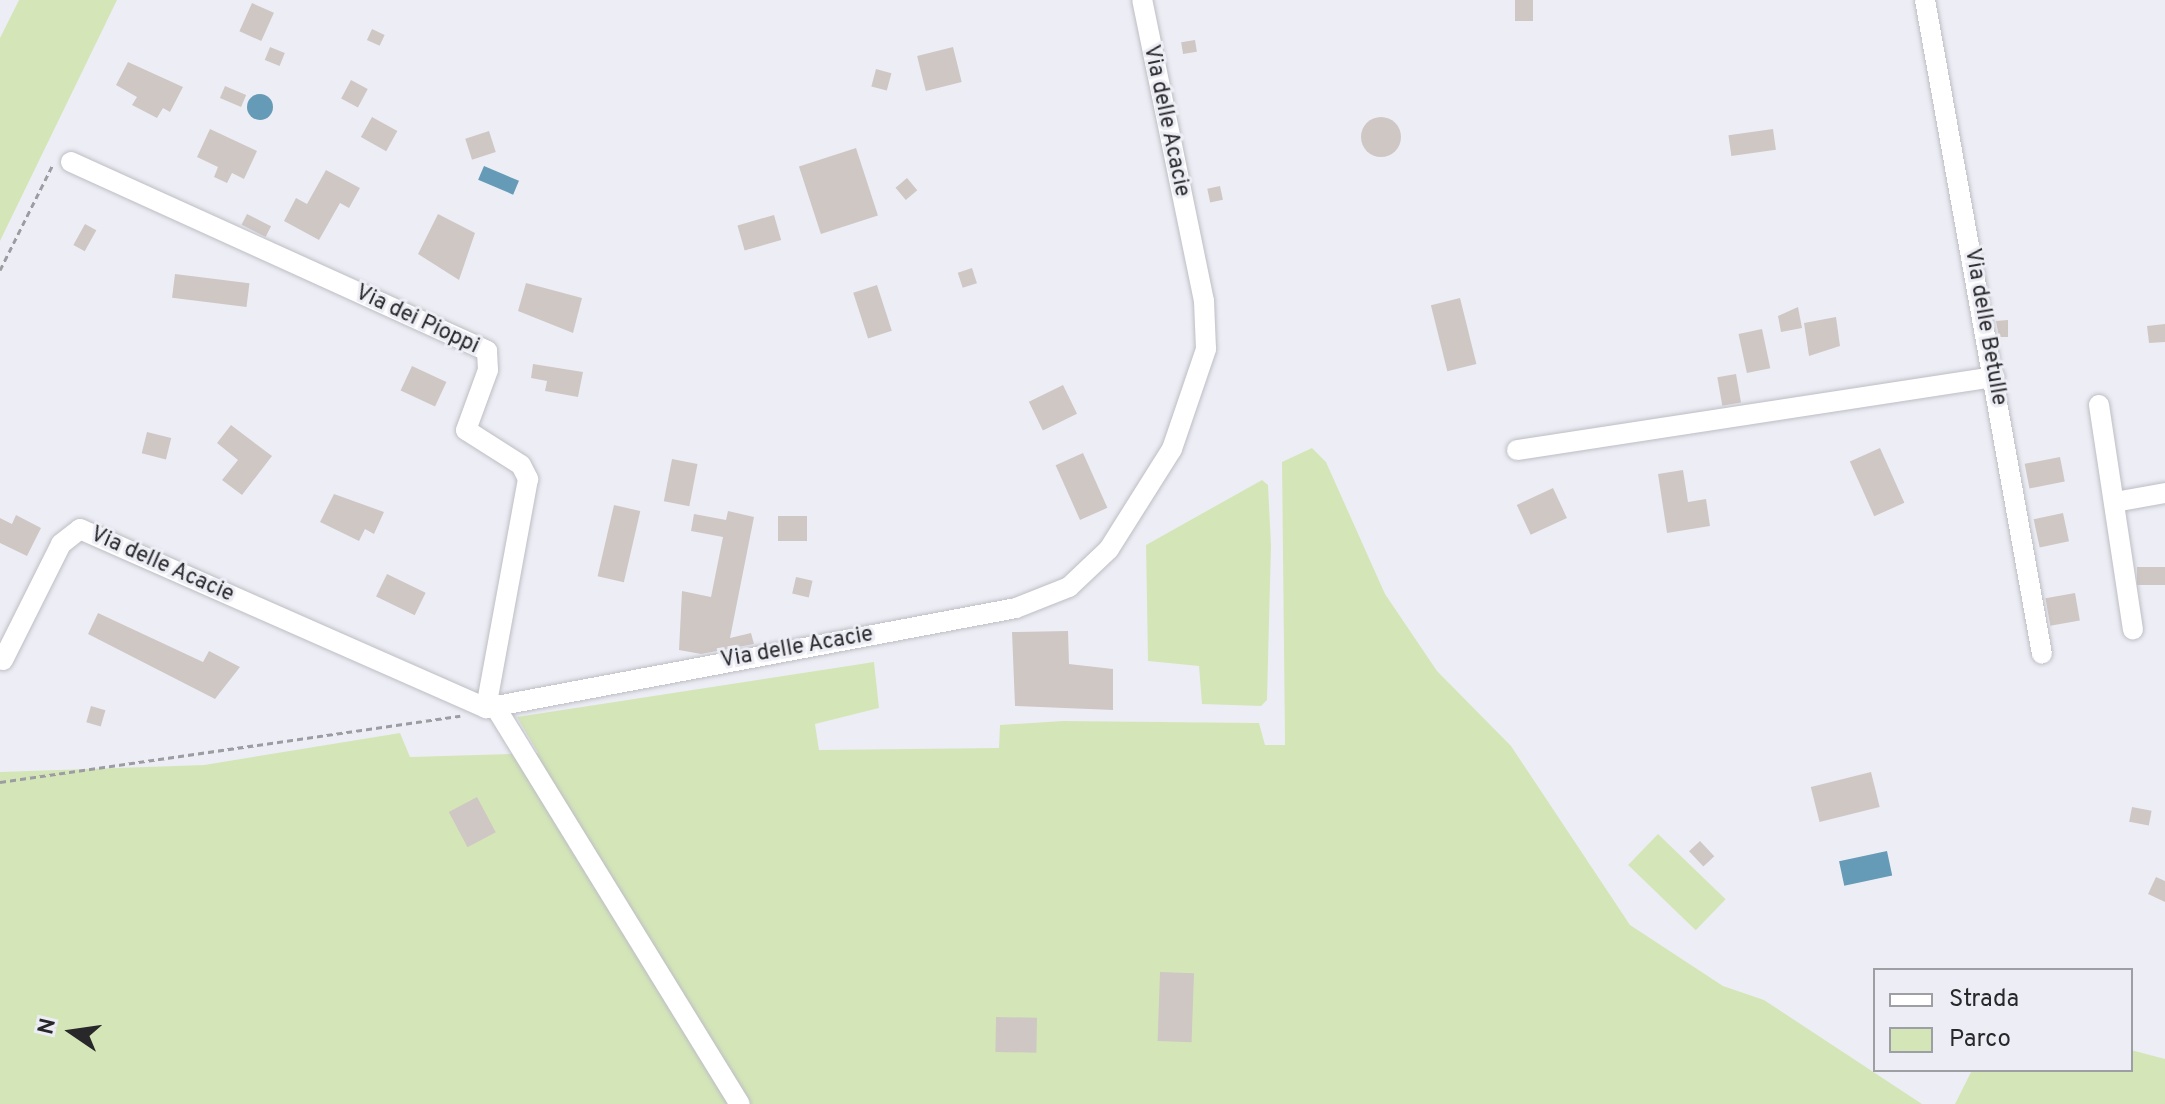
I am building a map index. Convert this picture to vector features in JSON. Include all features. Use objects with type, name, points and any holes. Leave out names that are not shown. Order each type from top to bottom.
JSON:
[{"type":"street","name":"Via delle Acacie","points":[[3,660],[61,544],[84,529],[491,708],[1023,606],[1095,566],[1179,436],[1206,349],[1202,289],[1142,0]]},
{"type":"street","name":"Via delle Betulle","points":[[1925,0],[2042,654]]},
{"type":"street","name":"Via dei Pioppi","points":[[71,162],[487,351],[490,365],[466,430],[521,465],[528,479],[491,708]]},
{"type":"street","points":[[1517,450],[1994,377]]},
{"type":"street","points":[[2099,405],[2133,629]]},
{"type":"street","points":[[2115,502],[2165,493]]},
{"type":"street","points":[[491,708],[740,1104]]},
{"type":"path","points":[[0,270],[49,168],[58,159],[71,162]]},
{"type":"path","points":[[0,782],[465,716]]},
{"type":"green space","points":[[19,0],[117,0],[0,241],[0,38]]},
{"type":"green space","points":[[1312,448],[1326,462],[1385,594],[1437,671],[1511,746],[1630,925],[1723,986],[1764,1000],[1922,1104],[0,1104],[0,772],[204,765],[400,733],[410,757],[538,753],[517,717],[874,662],[879,708],[815,724],[819,750],[999,748],[1000,725],[1063,721],[1259,723],[1265,745],[1285,745],[1282,462]]},
{"type":"green space","points":[[1262,480],[1268,485],[1271,545],[1267,700],[1261,706],[1202,704],[1199,666],[1148,661],[1146,545]]},
{"type":"green space","points":[[1658,834],[1726,899],[1696,930],[1628,865]]},
{"type":"green space","points":[[2133,1051],[2165,1059],[2165,1104],[1955,1104],[1971,1072],[2133,1072]]},
{"type":"water","points":[[260,94],[269,98],[273,107],[269,116],[260,120],[251,116],[247,107],[251,98]]},
{"type":"water","points":[[484,166],[519,181],[513,195],[478,180]]},
{"type":"water","points":[[1887,851],[1892,875],[1844,886],[1839,861]]},
{"type":"building","points":[[1515,0],[1533,0],[1533,21],[1515,21]]},
{"type":"building","points":[[252,3],[274,13],[261,41],[239,31]]},
{"type":"building","points":[[372,29],[385,35],[380,46],[367,40]]},
{"type":"building","points":[[1195,40],[1197,52],[1183,54],[1181,42]]},
{"type":"building","points":[[270,47],[285,53],[280,66],[265,60]]},
{"type":"building","points":[[953,47],[962,82],[926,91],[917,56]]},
{"type":"building","points":[[128,62],[183,87],[170,112],[163,108],[157,118],[132,105],[137,97],[116,85]]},
{"type":"building","points":[[876,69],[891,73],[887,91],[871,86]]},
{"type":"building","points":[[351,80],[368,89],[358,107],[341,99]]},
{"type":"building","points":[[225,86],[246,95],[241,107],[220,98]]},
{"type":"building","points":[[372,117],[397,131],[386,151],[361,137]]},
{"type":"building","points":[[1381,117],[1395,123],[1401,137],[1395,151],[1381,157],[1367,151],[1361,137],[1367,123]]},
{"type":"building","points":[[210,129],[257,151],[244,179],[232,173],[227,183],[214,177],[218,167],[197,157]]},
{"type":"building","points":[[1773,129],[1776,150],[1731,156],[1728,135]]},
{"type":"building","points":[[489,131],[496,152],[472,160],[465,139]]},
{"type":"building","points":[[856,148],[878,216],[821,234],[799,167]]},
{"type":"building","points":[[326,170],[360,188],[349,208],[340,203],[319,240],[284,221],[296,198],[307,204]]},
{"type":"building","points":[[907,178],[917,190],[906,200],[896,188]]},
{"type":"building","points":[[1220,186],[1223,200],[1210,202],[1207,189]]},
{"type":"building","points":[[247,214],[271,226],[266,237],[242,225]]},
{"type":"building","points":[[438,214],[475,233],[459,280],[418,254]]},
{"type":"building","points":[[774,215],[781,240],[745,250],[737,225]]},
{"type":"building","points":[[85,224],[96,230],[85,251],[73,245]]},
{"type":"building","points":[[972,268],[977,283],[963,288],[958,273]]},
{"type":"building","points":[[175,274],[249,283],[247,307],[172,298]]},
{"type":"building","points":[[526,283],[582,298],[573,333],[518,311]]},
{"type":"building","points":[[877,285],[892,331],[868,338],[853,293]]},
{"type":"building","points":[[1460,298],[1476,364],[1447,371],[1431,305]]},
{"type":"building","points":[[1798,307],[1802,328],[1781,332],[1778,316]]},
{"type":"building","points":[[1836,317],[1840,346],[1809,356],[1804,323]]},
{"type":"building","points":[[2008,320],[2008,337],[1999,337],[1996,321]]},
{"type":"building","points":[[2165,324],[2165,342],[2149,343],[2147,326]]},
{"type":"building","points":[[1762,329],[1770,368],[1747,373],[1739,334]]},
{"type":"building","points":[[533,364],[583,372],[578,397],[545,391],[547,381],[531,378]]},
{"type":"building","points":[[412,366],[446,382],[435,407],[401,390]]},
{"type":"building","points":[[1736,374],[1741,403],[1722,406],[1717,377]]},
{"type":"building","points":[[1063,385],[1077,414],[1043,430],[1029,402]]},
{"type":"building","points":[[231,425],[272,456],[242,495],[222,480],[238,460],[217,443]]},
{"type":"building","points":[[147,432],[171,438],[166,459],[142,453]]},
{"type":"building","points":[[1880,448],[1904,503],[1874,516],[1850,461]]},
{"type":"building","points":[[1083,453],[1107,508],[1080,520],[1056,465]]},
{"type":"building","points":[[2060,457],[2065,482],[2029,488],[2025,464]]},
{"type":"building","points":[[672,459],[698,464],[689,506],[664,501]]},
{"type":"building","points":[[1683,470],[1688,502],[1706,499],[1710,526],[1667,533],[1658,474]]},
{"type":"building","points":[[1553,488],[1567,518],[1531,535],[1517,505]]},
{"type":"building","points":[[334,494],[384,512],[374,534],[365,529],[359,541],[320,522]]},
{"type":"building","points":[[614,505],[640,511],[624,582],[598,576]]},
{"type":"building","points":[[728,511],[754,517],[730,638],[751,633],[754,644],[701,654],[679,650],[682,591],[711,597],[723,537],[691,531],[694,514],[726,520]]},
{"type":"building","points":[[2063,513],[2069,541],[2040,548],[2034,519]]},
{"type":"building","points":[[16,515],[41,528],[27,556],[0,543],[0,518],[12,524]]},
{"type":"building","points":[[778,516],[807,516],[807,541],[778,541]]},
{"type":"building","points":[[2137,567],[2165,567],[2165,585],[2137,585]]},
{"type":"building","points":[[387,574],[426,593],[415,615],[376,596]]},
{"type":"building","points":[[796,577],[813,581],[809,597],[792,594]]},
{"type":"building","points":[[2075,593],[2080,621],[2050,626],[2045,598]]},
{"type":"building","points":[[98,613],[203,662],[209,651],[240,667],[215,699],[88,634]]},
{"type":"building","points":[[1068,631],[1069,664],[1113,669],[1113,710],[1015,706],[1012,632]]},
{"type":"building","points":[[91,706],[105,710],[101,726],[86,722]]},
{"type":"building","points":[[1871,772],[1880,807],[1820,822],[1811,787]]},
{"type":"building","points":[[477,797],[496,832],[468,847],[449,812]]},
{"type":"building","points":[[2132,807],[2152,811],[2149,826],[2129,822]]},
{"type":"building","points":[[1700,841],[1714,856],[1703,867],[1689,851]]},
{"type":"building","points":[[2156,877],[2165,881],[2165,902],[2148,894]]},
{"type":"building","points":[[1160,972],[1194,973],[1192,1042],[1158,1041]]},
{"type":"building","points":[[996,1017],[1037,1018],[1036,1053],[995,1052]]}]
